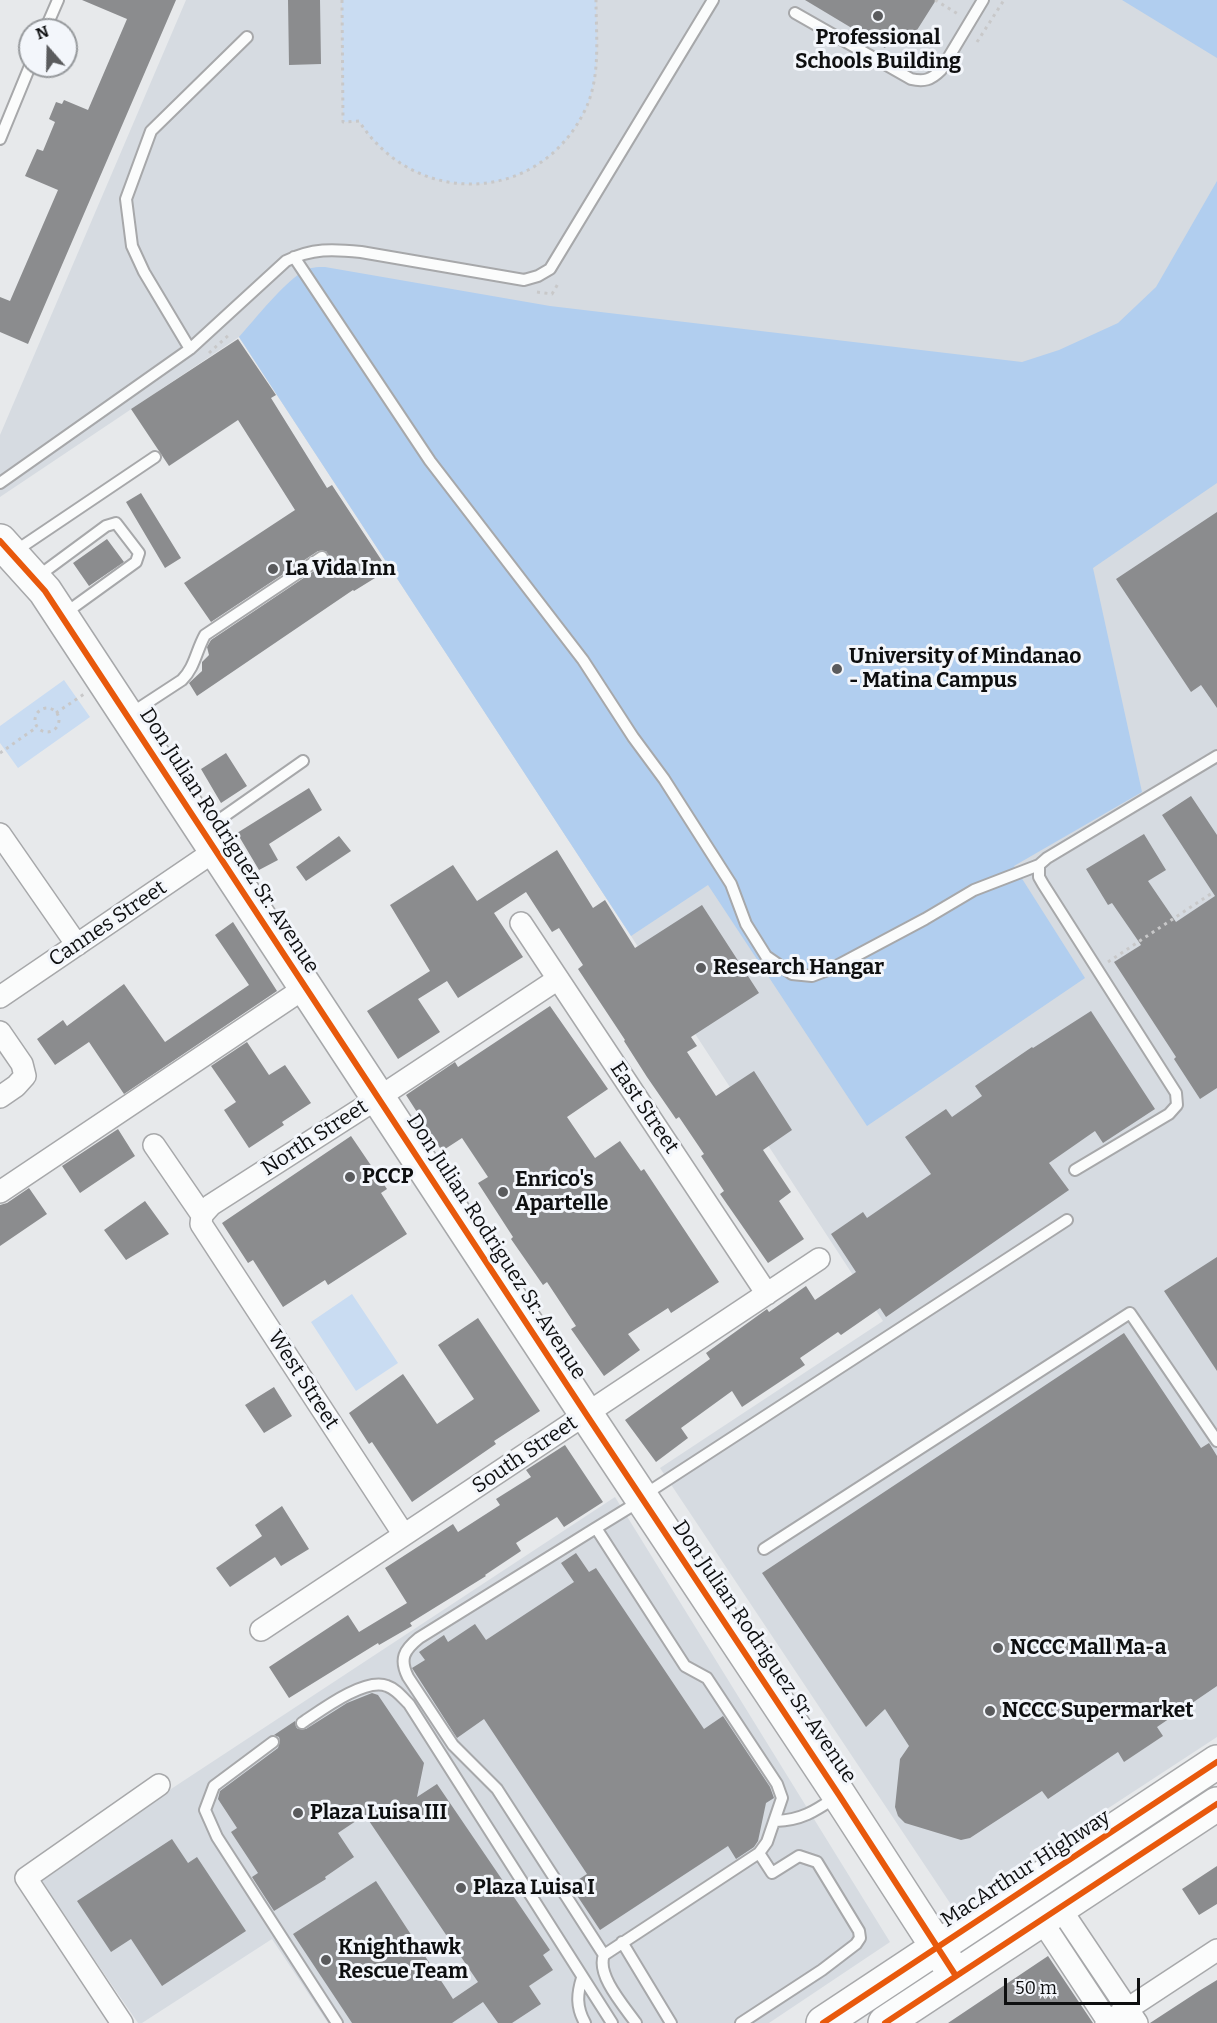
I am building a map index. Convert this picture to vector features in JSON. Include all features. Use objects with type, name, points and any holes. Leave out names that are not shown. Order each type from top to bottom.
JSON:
[{"type":"main road","name":"Don Julian Rodriguez Sr. Avenue","points":[[6,547],[34,579],[104,680],[890,1874],[939,1933],[956,1977]]},
{"type":"main road","name":"MacArthur Highway","points":[[823,2023],[939,1933],[1040,1879],[1217,1762]]},
{"type":"main road","points":[[885,2023],[1217,1804]]},
{"type":"street","points":[[0,834],[77,945]]},
{"type":"street","name":"Cannes Street","points":[[0,997],[77,945],[209,840]]},
{"type":"street","name":"East Street","points":[[521,923],[767,1294]]},
{"type":"street","name":"North Street","points":[[202,1220],[211,1205],[558,979]]},
{"type":"street","points":[[0,1192],[306,987]]},
{"type":"street","points":[[0,1032],[22,1064],[25,1076],[16,1086],[0,1097]]},
{"type":"street","name":"West Street","points":[[154,1146],[404,1535]]},
{"type":"street","name":"South Street","points":[[261,1630],[819,1259]]},
{"type":"street","points":[[122,2023],[26,1878],[159,1785]]},
{"type":"street","points":[[1051,1914],[1133,2016]]},
{"type":"street","points":[[1051,1914],[1108,2023],[1133,2016],[1217,1950]]},
{"type":"lane","points":[[50,18],[58,0]]},
{"type":"lane","points":[[0,483],[190,350],[286,261],[294,257],[314,250],[345,250],[524,280],[550,269],[713,0]]},
{"type":"lane","points":[[795,13],[911,78],[922,81],[933,78],[941,70],[983,0]]},
{"type":"lane","points":[[190,350],[144,272],[132,246],[126,199],[151,130],[247,37]]},
{"type":"lane","points":[[0,139],[25,78]]},
{"type":"lane","points":[[294,257],[430,461],[584,660],[731,884],[746,924],[766,956],[792,974],[812,976],[833,968],[974,890],[1039,865],[1217,756]]},
{"type":"lane","points":[[6,547],[155,457]]},
{"type":"lane","points":[[34,579],[106,526],[116,523],[139,553],[136,562],[61,616]]},
{"type":"lane","points":[[127,716],[189,673],[205,635],[322,557]]},
{"type":"lane","points":[[209,840],[303,761]]},
{"type":"lane","points":[[1039,865],[1039,877],[1043,884],[1176,1093],[1177,1104],[1169,1114],[1075,1170]]},
{"type":"lane","points":[[636,2023],[605,1978],[602,1969],[604,1955],[496,1789],[453,1745],[408,1677],[403,1666],[409,1646],[596,1528],[1067,1220]]},
{"type":"lane","points":[[764,1550],[1130,1313],[1217,1441]]},
{"type":"lane","points":[[596,1528],[685,1666],[707,1678],[777,1784],[782,1798],[776,1821],[767,1842],[759,1853],[604,1955]]},
{"type":"lane","points":[[302,1723],[356,1689],[384,1684],[397,1692],[409,1704],[612,2023]]},
{"type":"lane","points":[[273,1742],[214,1785],[205,1810],[217,1837],[337,2023]]},
{"type":"lane","points":[[776,1821],[792,1820],[810,1814],[839,1795]]},
{"type":"lane","points":[[741,2023],[822,1970],[856,1944],[860,1938],[859,1931],[817,1862],[799,1856],[772,1874],[759,1853]]},
{"type":"lane","points":[[622,1942],[671,2023]]},
{"type":"lane","points":[[582,1978],[577,1999],[578,2008],[585,2023]]},
{"type":"path","points":[[342,0],[343,122],[359,121],[380,148],[411,171],[447,183],[465,184],[484,184],[503,180],[538,164],[567,139],[578,124],[593,89],[596,71],[596,0]]},
{"type":"path","points":[[977,42],[1005,0]]},
{"type":"path","points":[[56,713],[104,680]]},
{"type":"path","points":[[49,708],[56,713],[59,722],[54,730],[44,732],[37,727],[35,718],[40,711],[49,708]]},
{"type":"path","points":[[0,753],[37,727]]},
{"type":"shaded area","name":"University of Mindanao - Matina Campus","points":[[186,0],[1217,0],[1217,1737],[954,1909],[660,1468],[883,1321],[239,337],[0,497],[0,435]]},
{"type":"shaded area","points":[[342,0],[596,0],[596,69],[586,108],[566,140],[540,163],[509,178],[477,184],[444,181],[412,170],[383,150],[359,121],[343,122]]},
{"type":"shaded area","points":[[1122,0],[1217,0],[1217,58]]},
{"type":"shaded area","points":[[1217,181],[1217,483],[1093,568],[1142,792],[1014,866],[1085,978],[867,1126],[708,885],[631,936],[239,337],[269,302],[294,278],[307,269],[325,267],[550,306],[1022,362],[1059,350],[1118,323],[1156,287]]},
{"type":"shaded area","points":[[64,680],[90,717],[18,768],[0,743],[0,726]]},
{"type":"shaded area","points":[[352,1294],[398,1363],[356,1391],[311,1322]]},
{"type":"shaded area","points":[[615,1497],[890,1942],[769,2023],[328,2023],[272,1939],[142,2023],[138,2023],[39,1879],[171,1789]]},
{"type":"building","points":[[82,0],[176,0],[28,344],[0,332],[0,297],[10,301],[58,190],[25,176],[37,149],[43,151],[55,122],[49,119],[56,102],[62,104],[64,100],[88,110],[127,19]]},
{"type":"building","points":[[288,0],[320,0],[321,64],[289,65]]},
{"type":"building","name":"Professional Schools Building","points":[[805,0],[936,0],[912,38],[897,28],[885,48]]},
{"type":"building","points":[[238,339],[276,395],[271,398],[327,488],[332,485],[388,570],[353,590],[197,696],[189,683],[202,671],[202,662],[209,655],[207,647],[211,640],[326,563],[329,557],[326,551],[318,551],[211,622],[184,583],[295,510],[238,420],[169,466],[131,409]]},
{"type":"building","points":[[141,493],[181,558],[165,568],[126,502]]},
{"type":"building","points":[[1217,512],[1217,708],[1201,685],[1191,692],[1116,579]]},
{"type":"building","points":[[107,539],[124,562],[89,586],[73,563]]},
{"type":"building","points":[[226,753],[247,786],[221,803],[201,769]]},
{"type":"building","points":[[309,788],[322,810],[269,844],[278,860],[259,870],[237,833]]},
{"type":"building","points":[[1191,796],[1217,835],[1217,1088],[1200,1099],[1174,1059],[1176,1057],[1114,962],[1141,945],[1112,903],[1108,905],[1086,869],[1144,834],[1166,870],[1148,881],[1176,922],[1215,896],[1162,815]]},
{"type":"building","points":[[339,836],[351,851],[306,881],[296,867]]},
{"type":"building","points":[[557,850],[593,908],[605,900],[635,948],[702,905],[759,993],[691,1037],[697,1046],[687,1052],[716,1096],[754,1071],[792,1130],[763,1150],[791,1192],[779,1201],[804,1239],[768,1263],[720,1194],[724,1191],[701,1156],[704,1154],[679,1117],[676,1119],[647,1077],[578,969],[583,965],[559,928],[552,932],[526,892],[494,913],[523,957],[458,998],[447,981],[418,999],[440,1032],[398,1059],[367,1011],[430,971],[390,905],[453,865],[477,901]]},
{"type":"building","points":[[233,922],[277,991],[124,1094],[89,1042],[55,1065],[37,1039],[63,1020],[67,1026],[124,984],[165,1042],[249,985],[215,935]]},
{"type":"building","points":[[550,1006],[608,1089],[567,1117],[595,1158],[620,1141],[641,1171],[644,1169],[719,1282],[671,1313],[668,1308],[628,1334],[640,1350],[604,1376],[571,1329],[576,1326],[547,1282],[543,1285],[511,1239],[513,1237],[478,1183],[488,1177],[462,1138],[442,1151],[406,1095],[455,1062],[458,1067]]},
{"type":"building","points":[[1091,1011],[1155,1109],[1103,1143],[1095,1131],[1049,1163],[1069,1190],[886,1317],[880,1308],[841,1335],[838,1332],[800,1358],[805,1365],[742,1407],[732,1391],[681,1428],[688,1438],[656,1462],[625,1420],[710,1359],[706,1353],[767,1309],[769,1312],[806,1286],[815,1300],[856,1272],[831,1234],[863,1212],[867,1218],[931,1174],[905,1137],[946,1109],[952,1117],[982,1096],[975,1086],[1032,1047]]},
{"type":"building","points":[[247,1042],[269,1075],[285,1065],[311,1103],[282,1122],[284,1125],[249,1148],[224,1110],[236,1102],[211,1066]]},
{"type":"building","points":[[118,1129],[135,1156],[80,1193],[62,1166]]},
{"type":"building","points":[[351,1136],[387,1189],[381,1193],[407,1234],[328,1285],[325,1280],[283,1307],[253,1260],[248,1263],[222,1223]]},
{"type":"building","points":[[29,1188],[47,1214],[0,1246],[0,1205],[7,1203]]},
{"type":"building","points":[[145,1201],[169,1234],[126,1260],[104,1230]]},
{"type":"building","points":[[1217,1257],[1217,1371],[1164,1291]]},
{"type":"building","points":[[478,1318],[540,1411],[494,1441],[496,1444],[412,1502],[372,1442],[369,1444],[349,1413],[403,1374],[437,1424],[474,1399],[438,1345]]},
{"type":"building","name":"NCCC Mall Ma-a","points":[[1124,1333],[1201,1448],[1209,1443],[1217,1456],[1217,1686],[1157,1727],[1163,1736],[1124,1762],[1118,1752],[1048,1799],[1042,1791],[970,1838],[961,1840],[905,1823],[898,1816],[895,1807],[900,1759],[909,1746],[885,1709],[866,1727],[762,1573]]},
{"type":"building","points":[[274,1387],[292,1416],[264,1433],[245,1405]]},
{"type":"building","points":[[565,1445],[603,1502],[564,1527],[557,1517],[516,1543],[521,1551],[486,1576],[410,1623],[412,1626],[379,1645],[378,1643],[289,1698],[269,1667],[348,1615],[359,1632],[407,1603],[385,1568],[453,1524],[458,1532],[500,1505],[496,1499],[531,1477],[526,1470]]},
{"type":"building","points":[[282,1506],[309,1549],[281,1566],[275,1557],[230,1587],[216,1568],[262,1536],[255,1525]]},
{"type":"building","points":[[576,1553],[589,1572],[596,1568],[704,1729],[723,1716],[770,1787],[774,1798],[766,1803],[758,1841],[754,1847],[736,1859],[728,1846],[600,1930],[570,1885],[587,1874],[484,1719],[457,1738],[412,1668],[425,1660],[419,1652],[444,1635],[448,1642],[475,1624],[486,1640],[574,1582],[561,1563]]},
{"type":"building","points":[[372,1693],[378,1695],[424,1763],[417,1797],[437,1784],[550,1950],[543,1955],[553,1970],[529,1986],[541,2004],[512,2023],[498,2023],[483,2002],[452,2023],[352,2023],[293,1934],[376,1881],[453,1999],[478,1982],[365,1815],[338,1833],[354,1857],[325,1877],[326,1879],[274,1911],[252,1877],[258,1873],[231,1832],[237,1828],[218,1799],[220,1791],[278,1748],[279,1737],[274,1735],[295,1721],[298,1729],[306,1729],[347,1703]]},
{"type":"building","points":[[172,1839],[188,1863],[197,1857],[246,1931],[162,1986],[131,1939],[111,1952],[77,1901]]},
{"type":"building","points":[[1217,1866],[1217,1904],[1199,1915],[1182,1889]]},
{"type":"building","points":[[1048,1956],[1093,2023],[948,2023]]},
{"type":"building","points":[[1217,1980],[1217,2023],[1150,2023],[1199,1991]]},
{"type":"cycle path","points":[[0,541],[45,591],[956,1976]]},
{"type":"cycle path","points":[[823,2023],[1217,1762]]},
{"type":"cycle path","points":[[885,2023],[1217,1804]]},
{"type":"place","name":"Professional Schools Building","points":[[878,16]]},
{"type":"place","name":"La Vida Inn","points":[[273,569]]},
{"type":"place","name":"University of Mindanao - Matina Campus","points":[[837,669]]},
{"type":"place","name":"Research Hangar","points":[[701,968]]},
{"type":"place","name":"PCCP","points":[[350,1177]]},
{"type":"place","name":"Enrico's Apartelle","points":[[503,1192]]},
{"type":"place","name":"NCCC Mall Ma-a","points":[[998,1648]]},
{"type":"place","name":"NCCC Supermarket","points":[[990,1711]]},
{"type":"place","name":"Plaza Luisa III","points":[[298,1813]]},
{"type":"place","name":"Plaza Luisa I","points":[[461,1888]]},
{"type":"place","name":"Knighthawk Rescue Team","points":[[326,1960]]}]
